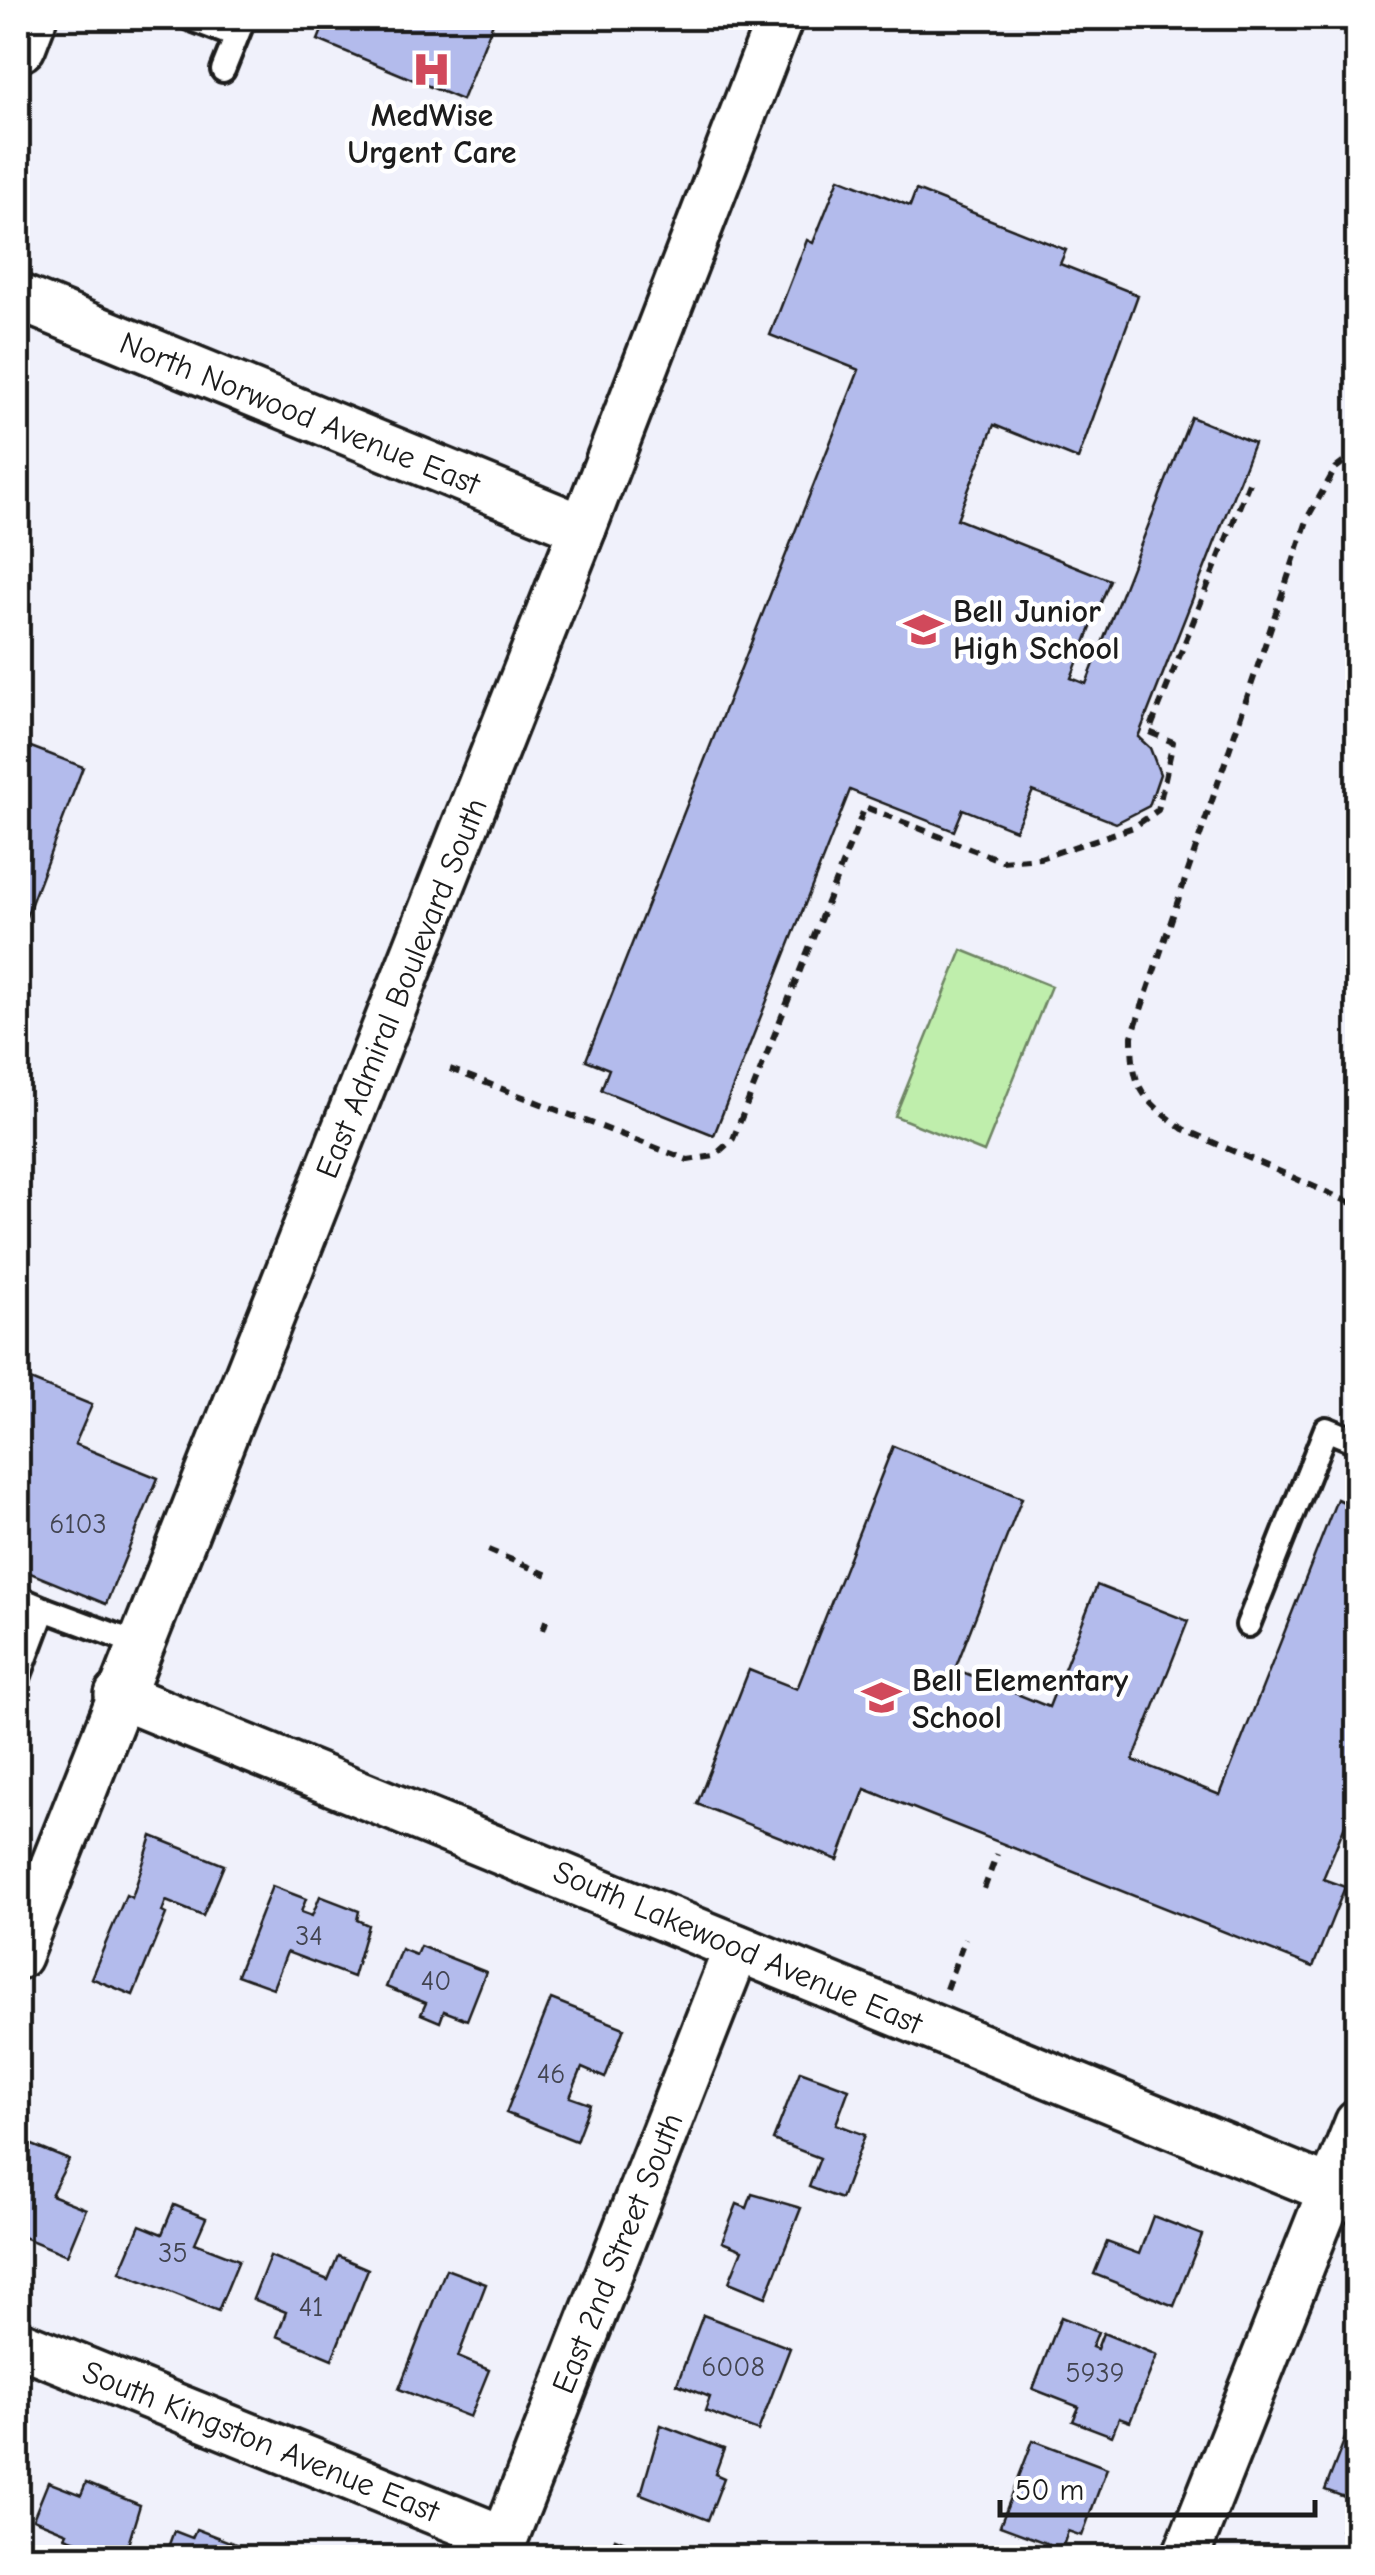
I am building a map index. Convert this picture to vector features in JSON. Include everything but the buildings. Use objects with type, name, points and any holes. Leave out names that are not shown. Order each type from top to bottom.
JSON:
[{"type":"main road","points":[[18,44],[28,18]]},
{"type":"street","name":"East Admiral Boulevard South","points":[[18,1956],[138,1644],[583,528],[780,18]]},
{"type":"street","name":"North Norwood Avenue East","points":[[18,297],[583,528]]},
{"type":"street","name":"South Lakewood Avenue East","points":[[118,1695],[1345,2196]]},
{"type":"street","name":"East 2nd Street South","points":[[501,2548],[738,1948]]},
{"type":"street","points":[[1185,2558],[1345,2196],[1358,2123]]},
{"type":"street","name":"South Kingston Avenue East","points":[[18,2343],[501,2548]]},
{"type":"lane","points":[[189,18],[240,27],[224,70]]},
{"type":"lane","points":[[1248,1625],[1326,1429],[1358,1442]]},
{"type":"lane","points":[[18,1598],[138,1644]]},
{"type":"lane","points":[[18,1678],[44,1610]]},
{"type":"path","points":[[1358,451],[1336,468],[1309,515],[1132,1036],[1132,1075],[1160,1112],[1184,1129],[1358,1206]]},
{"type":"path","points":[[450,1069],[688,1160],[724,1151],[734,1139],[864,807],[1002,861],[1040,858],[1134,827],[1158,810],[1173,742],[1148,732],[1250,480]]},
{"type":"path","points":[[488,1550],[550,1576]]},
{"type":"path","points":[[542,1630],[548,1618]]},
{"type":"path","points":[[984,1890],[998,1854]]},
{"type":"path","points":[[1344,1905],[1358,1911]]},
{"type":"green space","points":[[962,950],[1051,986],[984,1152],[895,1116]]},
{"type":"place","name":"MedWise Urgent Care","points":[[432,70]]},
{"type":"place","name":"Bell Junior High School","points":[[923,629]]},
{"type":"place","name":"Bell Elementary School","points":[[882,1698]]}]
